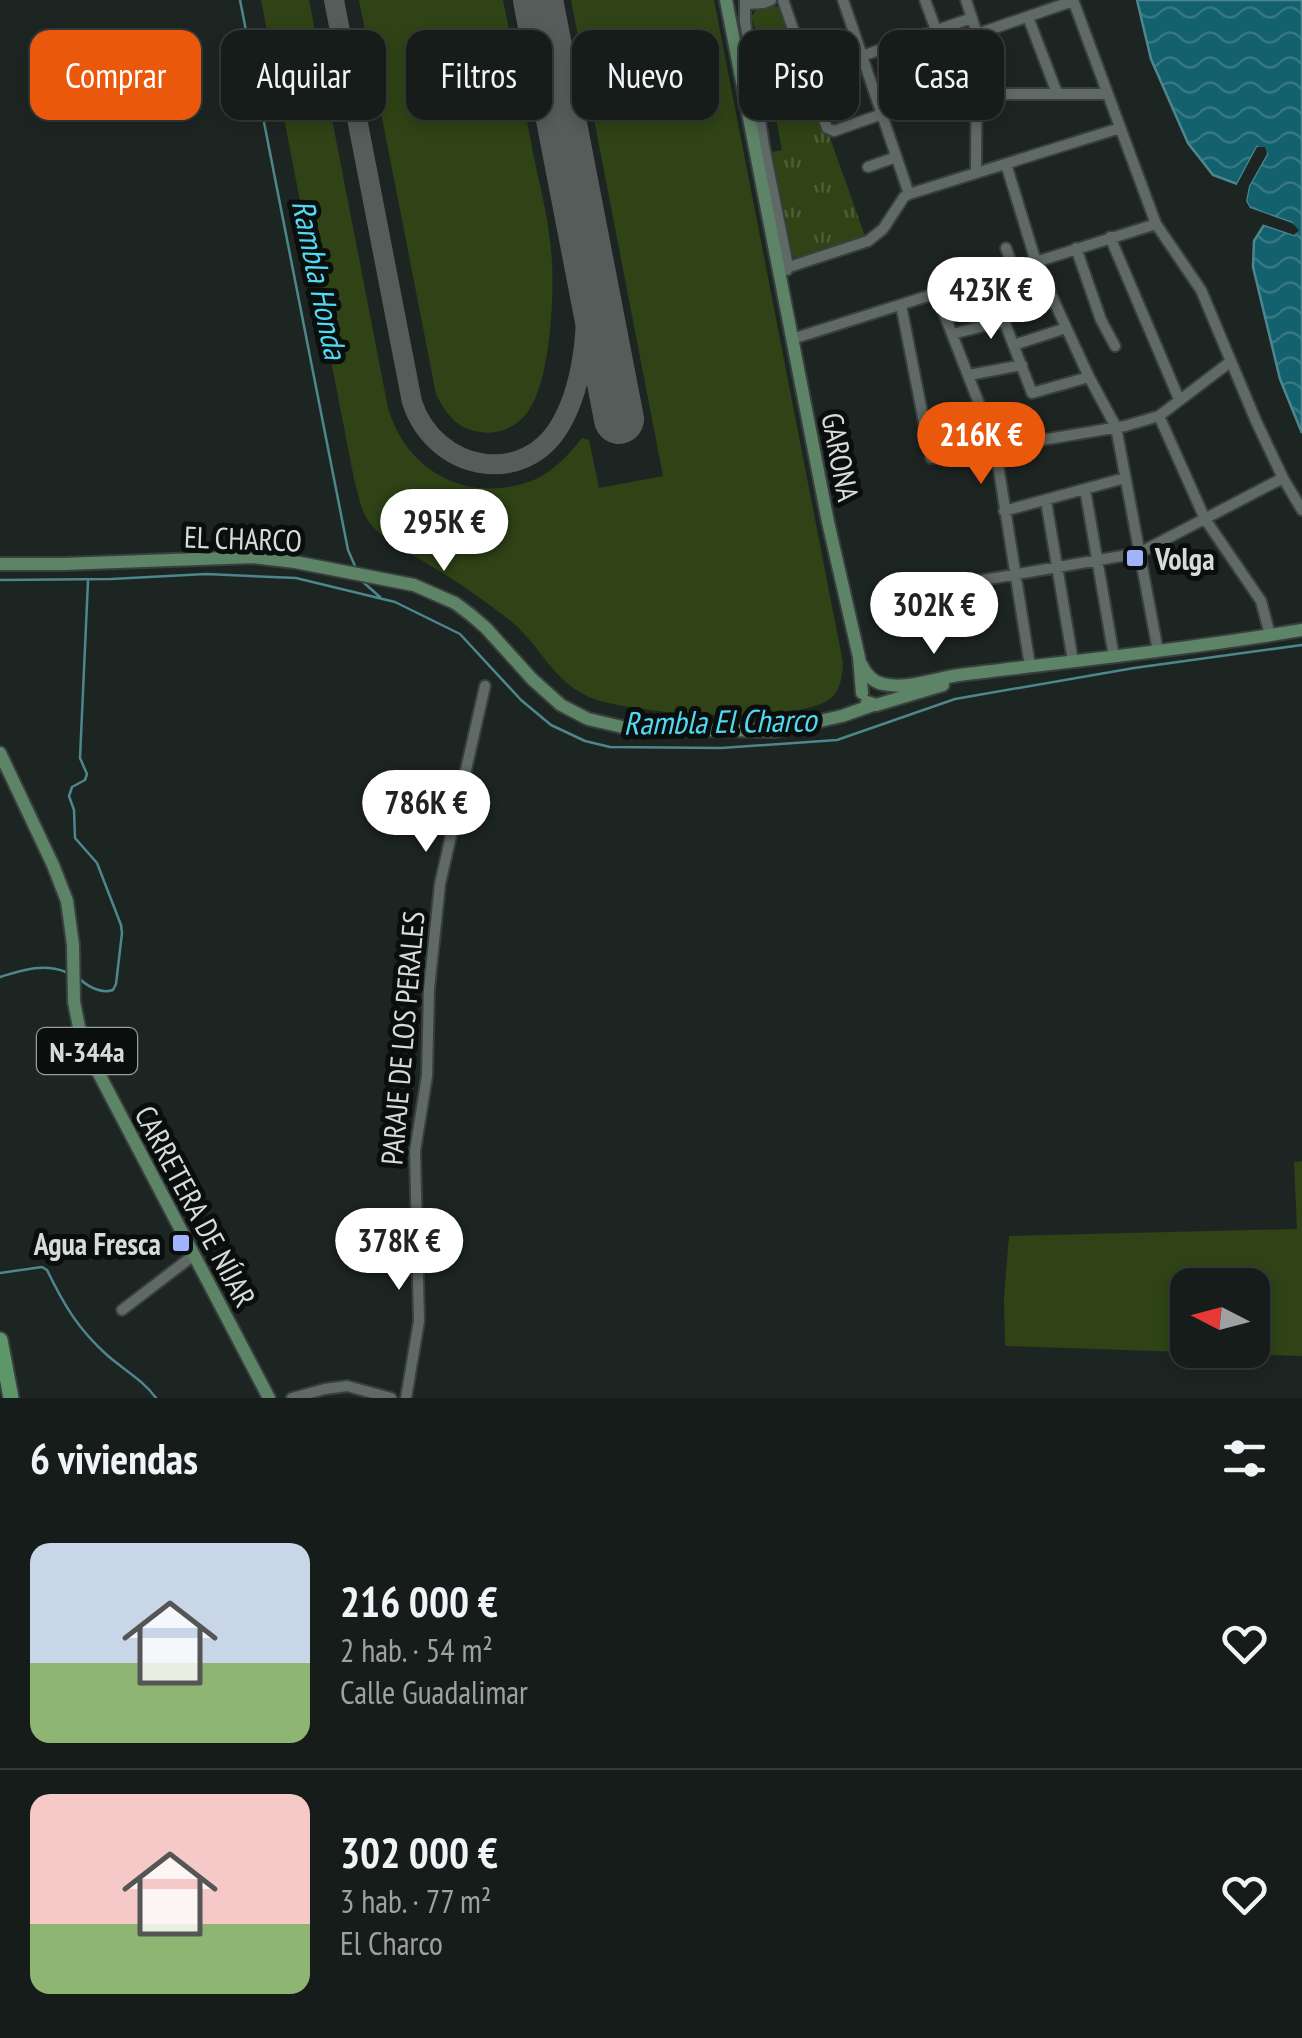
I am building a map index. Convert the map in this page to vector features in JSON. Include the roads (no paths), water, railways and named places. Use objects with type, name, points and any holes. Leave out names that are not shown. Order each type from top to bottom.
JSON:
[{"type":"highway","points":[[0,1340],[11,1398]]},
{"type":"main road","name":"GARONA","points":[[726,0],[783,266],[782,289],[828,522],[870,699]]},
{"type":"main road","name":"EL CHARCO","points":[[0,564],[253,557],[414,585],[471,615],[562,705],[588,720],[631,729],[775,731],[849,713],[870,699],[866,684],[878,683]]},
{"type":"main road","points":[[878,683],[906,684],[1302,630]]},
{"type":"main road","points":[[858,658],[866,674],[885,692],[870,699]]},
{"type":"main road","points":[[870,699],[986,672]]},
{"type":"main road","name":"CARRETERA DE NÍJAR","points":[[0,753],[66,900],[73,945],[74,1002],[87,1051],[269,1398]]},
{"type":"street","points":[[771,0],[745,2],[744,21],[783,266],[868,242],[884,229],[909,194],[1120,128]]},
{"type":"street","points":[[782,0],[830,130],[879,115]]},
{"type":"street","points":[[843,0],[879,105]]},
{"type":"street","points":[[926,0],[936,30],[972,18]]},
{"type":"street","points":[[966,0],[975,30]]},
{"type":"street","points":[[988,30],[1073,0],[1156,224],[1198,283],[1283,478],[1302,510]]},
{"type":"street","points":[[1028,17],[1056,94]]},
{"type":"street","points":[[862,56],[879,50]]},
{"type":"street","points":[[1004,94],[1108,94]]},
{"type":"street","points":[[884,120],[909,194]]},
{"type":"street","points":[[976,173],[977,120]]},
{"type":"street","points":[[868,167],[896,157]]},
{"type":"street","points":[[1006,164],[1036,262],[1088,377],[1116,427],[1158,651]]},
{"type":"street","points":[[792,339],[1156,224]]},
{"type":"street","points":[[1110,237],[1180,399]]},
{"type":"street","points":[[1006,248],[1013,268]]},
{"type":"street","points":[[1076,248],[1101,320],[1115,346]]},
{"type":"street","points":[[987,277],[1032,393],[1088,377]]},
{"type":"street","points":[[936,293],[992,437]]},
{"type":"street","points":[[901,305],[930,458],[985,449]]},
{"type":"street","points":[[952,334],[1004,320]]},
{"type":"street","points":[[1014,345],[1066,328]]},
{"type":"street","points":[[1006,446],[1140,423],[1159,416],[1230,362]]},
{"type":"street","points":[[969,376],[1022,364]]},
{"type":"street","points":[[1159,416],[1205,518],[1261,601],[1270,635]]},
{"type":"street","points":[[992,437],[1000,438],[1006,446],[997,458],[985,449],[992,437]]},
{"type":"street","points":[[997,458],[1030,666]]},
{"type":"street","points":[[1004,511],[1125,478]]},
{"type":"street","points":[[908,593],[1139,553],[1283,478]]},
{"type":"street","points":[[1085,489],[1114,656]]},
{"type":"street","points":[[1046,500],[1073,661]]},
{"type":"street","name":"PARAJE DE LOS PERALES","points":[[406,1398],[419,1321],[414,1152],[428,1076],[428,988],[440,884],[485,686]]},
{"type":"street","points":[[122,1310],[194,1255]]},
{"type":"street","points":[[292,1398],[341,1386],[391,1398]]},
{"type":"water","points":[[1137,0],[1302,0],[1302,433],[1280,379],[1253,267],[1254,241],[1264,225],[1294,235],[1292,223],[1250,208],[1246,201],[1249,186],[1267,154],[1257,147],[1237,184],[1213,175],[1188,143],[1151,59]]},
{"type":"waterway","name":"Rambla Honda","points":[[240,0],[348,550],[355,566]]},
{"type":"waterway","name":"Rambla El Charco","points":[[0,580],[206,574],[296,578],[395,602],[460,634],[521,700],[551,725],[585,741],[610,747],[721,748],[837,740],[955,699],[1134,668],[1302,645]]},
{"type":"waterway","points":[[80,979],[95,989],[113,990],[122,933],[97,863],[75,838],[69,796],[72,787],[85,780],[87,774],[80,758],[88,581]]},
{"type":"waterway","name":"Rambla Honda","points":[[363,582],[380,597]]},
{"type":"waterway","points":[[0,977],[41,968],[66,972]]},
{"type":"waterway","points":[[0,1273],[42,1267],[47,1270],[88,1336],[156,1398]]},
{"type":"place","name":"Volga","points":[[1135,558]]},
{"type":"place","name":"Agua Fresca","points":[[181,1243]]}]
